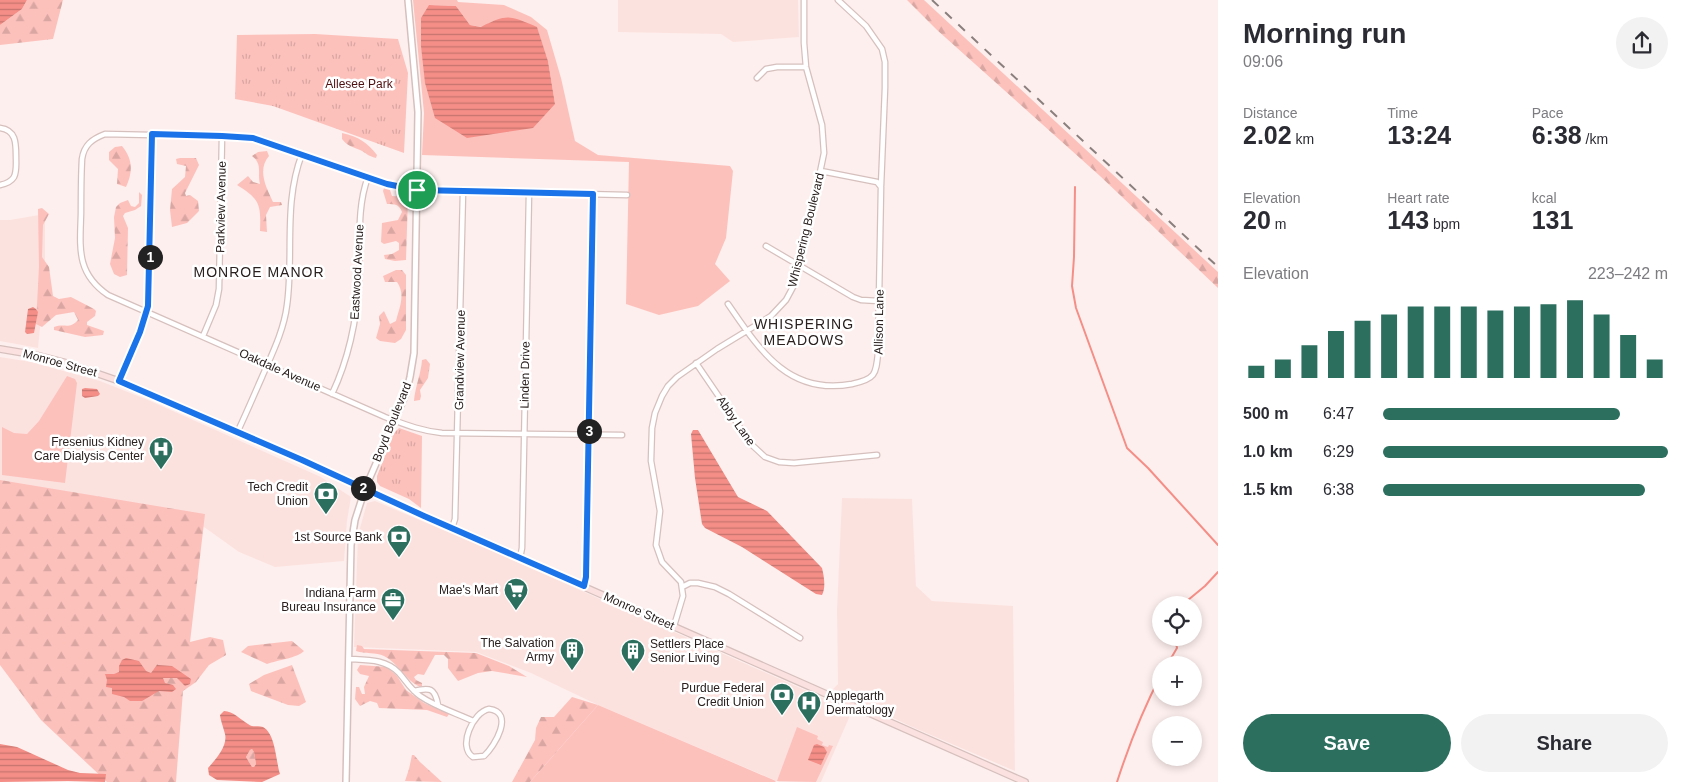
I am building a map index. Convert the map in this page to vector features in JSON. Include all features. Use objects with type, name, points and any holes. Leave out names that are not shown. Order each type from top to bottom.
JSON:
[{"type":"main road","name":"Monroe Street","points":[[0,349],[67,363],[119,381],[302,460],[1025,782]]},
{"type":"street","name":"Boyd Boulevard","points":[[346,782],[351,545],[355,520],[365,489],[406,394],[414,352],[418,112],[408,0]]},
{"type":"street","name":"Whispering Boulevard","points":[[682,587],[676,575],[660,558],[656,545],[660,510],[651,461],[652,428],[655,413],[664,391],[677,377],[717,349],[768,318],[782,306],[793,287],[824,153],[822,125],[806,67],[804,0]]},
{"type":"street","name":"Allison Lane","points":[[747,331],[768,358],[777,366],[800,379],[832,385],[844,385],[871,378],[877,370],[885,62],[882,50],[866,26],[838,0]]},
{"type":"street","points":[[757,78],[766,70],[777,67],[806,67]]},
{"type":"street","points":[[0,128],[8,130],[16,141],[16,163],[13,177],[0,185]]},
{"type":"street","name":"Oakdale Avenue","points":[[152,134],[105,134],[91,141],[83,152],[80,247],[83,262],[96,287],[115,298],[332,394],[426,431],[622,435]]},
{"type":"street","points":[[119,381],[140,332],[147,312],[149,298],[152,134],[258,139],[387,184],[417,190],[627,194]]},
{"type":"street","name":"Parkview Avenue","points":[[203,336],[216,305],[219,289],[222,136]]},
{"type":"street","points":[[237,433],[281,332],[287,306],[291,200],[297,167],[302,154]]},
{"type":"street","points":[[821,172],[877,182],[881,187]]},
{"type":"street","name":"Eastwood Avenue","points":[[332,394],[345,361],[355,322],[359,278],[361,202],[368,177]]},
{"type":"street","name":"Grandview Avenue","points":[[452,528],[456,519],[463,192]]},
{"type":"street","name":"Linden Drive","points":[[520,558],[522,548],[529,193]]},
{"type":"street","points":[[584,586],[586,577],[593,194]]},
{"type":"street","points":[[766,246],[853,297],[879,302]]},
{"type":"street","points":[[728,304],[747,331]]},
{"type":"street","name":"Abby Lane","points":[[696,363],[752,445],[766,457],[779,462],[794,463],[876,455]]},
{"type":"street","points":[[674,626],[683,596],[682,587],[690,583],[698,583],[715,587],[728,594],[800,638]]},
{"type":"street","points":[[349,659],[374,660],[391,665],[420,696],[473,721]]},
{"type":"street","points":[[414,691],[433,690],[437,696],[438,705]]},
{"type":"street","points":[[489,708],[496,710],[500,715],[502,724],[500,733],[484,756],[473,757],[468,753],[466,747],[473,721],[479,713],[489,708]]},
{"type":"shaded area","points":[[0,0],[27,0],[22,9],[0,25]]},
{"type":"shaded area","points":[[618,0],[798,0],[799,37],[733,42],[721,34],[618,32]]},
{"type":"shaded area","points":[[429,5],[456,6],[470,25],[481,27],[503,18],[515,18],[537,27],[548,61],[555,104],[533,128],[467,138],[435,118],[425,83],[421,46],[421,18]]},
{"type":"shaded area","points":[[45,214],[45,280],[38,348],[0,341],[0,220]]},
{"type":"shaded area","points":[[33,307],[38,312],[34,333],[27,334],[25,332],[28,309]]},
{"type":"shaded area","points":[[0,357],[31,362],[100,381],[148,400],[321,477],[351,497],[344,561],[275,567],[239,552],[190,517],[0,484]]},
{"type":"shaded area","points":[[82,389],[97,389],[100,394],[85,398],[82,396]]},
{"type":"shaded area","points":[[693,430],[698,430],[738,497],[767,511],[822,568],[824,585],[822,595],[816,594],[742,547],[705,528],[702,524],[695,478],[691,434]]},
{"type":"shaded area","points":[[842,498],[912,499],[916,586],[932,601],[1013,606],[1015,771],[910,726],[833,689],[838,684],[837,610]]},
{"type":"shaded area","points":[[375,501],[852,711],[821,782],[779,782],[598,705],[531,673],[476,652],[354,647],[358,535],[367,503]]},
{"type":"shaded area","points":[[126,658],[139,661],[146,671],[151,673],[157,665],[172,666],[191,679],[190,684],[185,686],[177,678],[163,678],[165,683],[173,685],[176,689],[172,692],[159,691],[142,701],[130,701],[124,697],[112,694],[112,688],[106,687],[107,680],[105,674],[119,672],[122,660]]},
{"type":"shaded area","points":[[227,711],[250,725],[263,727],[271,736],[280,774],[262,782],[217,780],[209,775],[208,768],[225,743],[225,734],[220,715]],"holes":[[[252,749],[256,764],[252,767],[246,757],[250,750]]]},
{"type":"shaded area","points":[[0,744],[17,747],[68,770],[80,773],[106,774],[105,782],[0,782]]},
{"type":"shaded area","points":[[817,744],[824,747],[827,752],[821,765],[808,760],[814,745]]},
{"type":"green space","points":[[27,0],[63,0],[53,39],[0,45],[0,25],[22,9]]},
{"type":"green space","points":[[413,0],[457,0],[458,2],[504,5],[531,17],[547,30],[561,78],[575,141],[598,155],[730,166],[733,171],[726,238],[715,264],[730,281],[698,306],[659,315],[626,304],[629,162],[422,155],[424,113]],"holes":[[[429,5],[456,6],[470,25],[482,27],[493,21],[537,28],[548,61],[555,104]]]},
{"type":"green space","points":[[907,0],[924,0],[1218,272],[1218,288],[1100,176],[937,30]]},
{"type":"green space","name":"Allesee Park","points":[[315,34],[398,39],[408,73],[404,153],[273,106],[235,99],[237,35]]},
{"type":"green space","points":[[342,133],[358,138],[366,143],[377,155],[376,158],[350,146],[342,139]]},
{"type":"green space","points":[[122,146],[126,151],[131,166],[126,187],[117,184],[118,169],[109,160],[109,152],[115,147]]},
{"type":"green space","points":[[267,151],[269,156],[265,161],[263,173],[265,185],[273,202],[281,202],[282,205],[270,207],[266,215],[267,232],[260,231],[258,203],[250,194],[237,185],[248,176],[253,182],[260,184],[259,165],[252,156],[258,152]]},
{"type":"green space","points":[[196,158],[199,165],[185,193],[186,196],[190,195],[198,201],[199,211],[187,223],[172,227],[170,210],[172,189],[185,177],[186,166],[177,164],[176,159]]},
{"type":"green space","points":[[384,188],[390,190],[392,196],[408,197],[406,260],[395,261],[385,259],[384,255],[392,254],[399,250],[399,243],[396,241],[384,244],[381,242],[382,223],[398,220],[402,212],[400,207],[387,204],[383,191]]},
{"type":"green space","points":[[139,192],[142,195],[141,206],[125,213],[123,216],[128,228],[127,275],[120,277],[114,274],[110,264],[115,238],[114,217],[116,207],[128,200],[131,206],[135,207],[139,203]]},
{"type":"green space","points":[[42,208],[49,214],[43,225],[42,257],[49,267],[53,296],[59,299],[71,297],[94,309],[96,311],[95,316],[87,322],[87,325],[104,331],[103,335],[85,337],[54,330],[54,327],[69,326],[75,323],[78,320],[74,312],[56,315],[42,327],[36,324],[39,266],[38,209]]},
{"type":"green space","points":[[396,270],[402,270],[406,275],[406,330],[401,339],[395,343],[380,341],[376,338],[380,324],[379,316],[384,311],[390,324],[396,321],[401,302],[400,287],[397,282],[385,282],[383,276]]},
{"type":"green space","points":[[426,359],[430,364],[428,378],[420,390],[420,400],[414,401],[422,360]]},
{"type":"green space","points":[[67,376],[75,379],[77,383],[65,483],[2,475],[2,427],[14,433],[27,434],[39,421]]},
{"type":"green space","points":[[399,428],[422,436],[421,508],[409,499],[380,486],[377,482],[377,476],[394,433]]},
{"type":"green space","points":[[0,480],[205,514],[190,642],[210,637],[223,640],[226,655],[209,665],[196,682],[183,691],[176,782],[107,782],[41,720],[0,665]]},
{"type":"green space","points":[[292,641],[304,651],[292,657],[267,664],[241,652],[248,646]]},
{"type":"green space","points":[[357,645],[362,646],[364,649],[476,653],[509,666],[527,677],[492,671],[478,673],[458,681],[448,668],[448,659],[444,655],[435,655],[424,675],[418,674],[414,677],[422,683],[420,687],[410,680],[389,659],[374,653],[356,651]]},
{"type":"green space","points":[[292,665],[306,702],[299,706],[288,705],[251,691],[249,684],[264,675]]},
{"type":"green space","points":[[360,665],[387,667],[397,676],[406,690],[424,703],[449,714],[447,717],[427,710],[379,708],[377,703],[370,701],[360,706],[355,699],[356,687],[359,687],[362,694],[365,694],[364,687],[369,676],[360,674],[357,670]]},
{"type":"green space","points":[[572,697],[598,705],[530,782],[512,782],[535,740],[536,728],[541,717],[554,717]]},
{"type":"green space","points":[[598,705],[776,781],[530,782]]},
{"type":"green space","points":[[797,727],[818,736],[817,739],[823,742],[822,745],[833,746],[816,782],[777,781]]},
{"type":"green space","points":[[252,749],[256,764],[254,767],[252,767],[246,757]]},
{"type":"green space","points":[[412,755],[414,755],[442,782],[405,781]]},
{"type":"waterway","points":[[1075,187],[1072,286],[1076,308],[1127,448],[1148,468],[1218,545]]},
{"type":"waterway","points":[[1193,596],[1218,572]]},
{"type":"waterway","points":[[1172,656],[1177,646]]},
{"type":"waterway","points":[[1117,782],[1126,754],[1152,693]]},
{"type":"railway","points":[[932,0],[1218,267]]},
{"type":"place","name":"Fresenius Kidney Care Dialysis Center","points":[[161,470]]},
{"type":"place","name":"Tech Credit Union","points":[[326,515]]},
{"type":"place","name":"1st Source Bank","points":[[399,558]]},
{"type":"place","name":"Mae's Mart","points":[[516,611]]},
{"type":"place","name":"Indiana Farm Bureau Insurance","points":[[393,621]]},
{"type":"place","name":"The Salvation Army","points":[[572,671]]},
{"type":"place","name":"Settlers Place Senior Living","points":[[633,672]]},
{"type":"place","name":"Purdue Federal Credit Union","points":[[782,716]]},
{"type":"place","name":"Applegarth Dermatology","points":[[809,724]]},
{"type":"district","name":"MONROE MANOR","points":[[259,272]]},
{"type":"district","name":"WHISPERING MEADOWS","points":[[804,332]]},
{"type":"route","points":[[152,134],[243,137],[263,140],[387,184],[417,190],[593,194],[586,577],[584,586],[302,460],[119,381],[140,332],[148,306],[152,134]]}]
